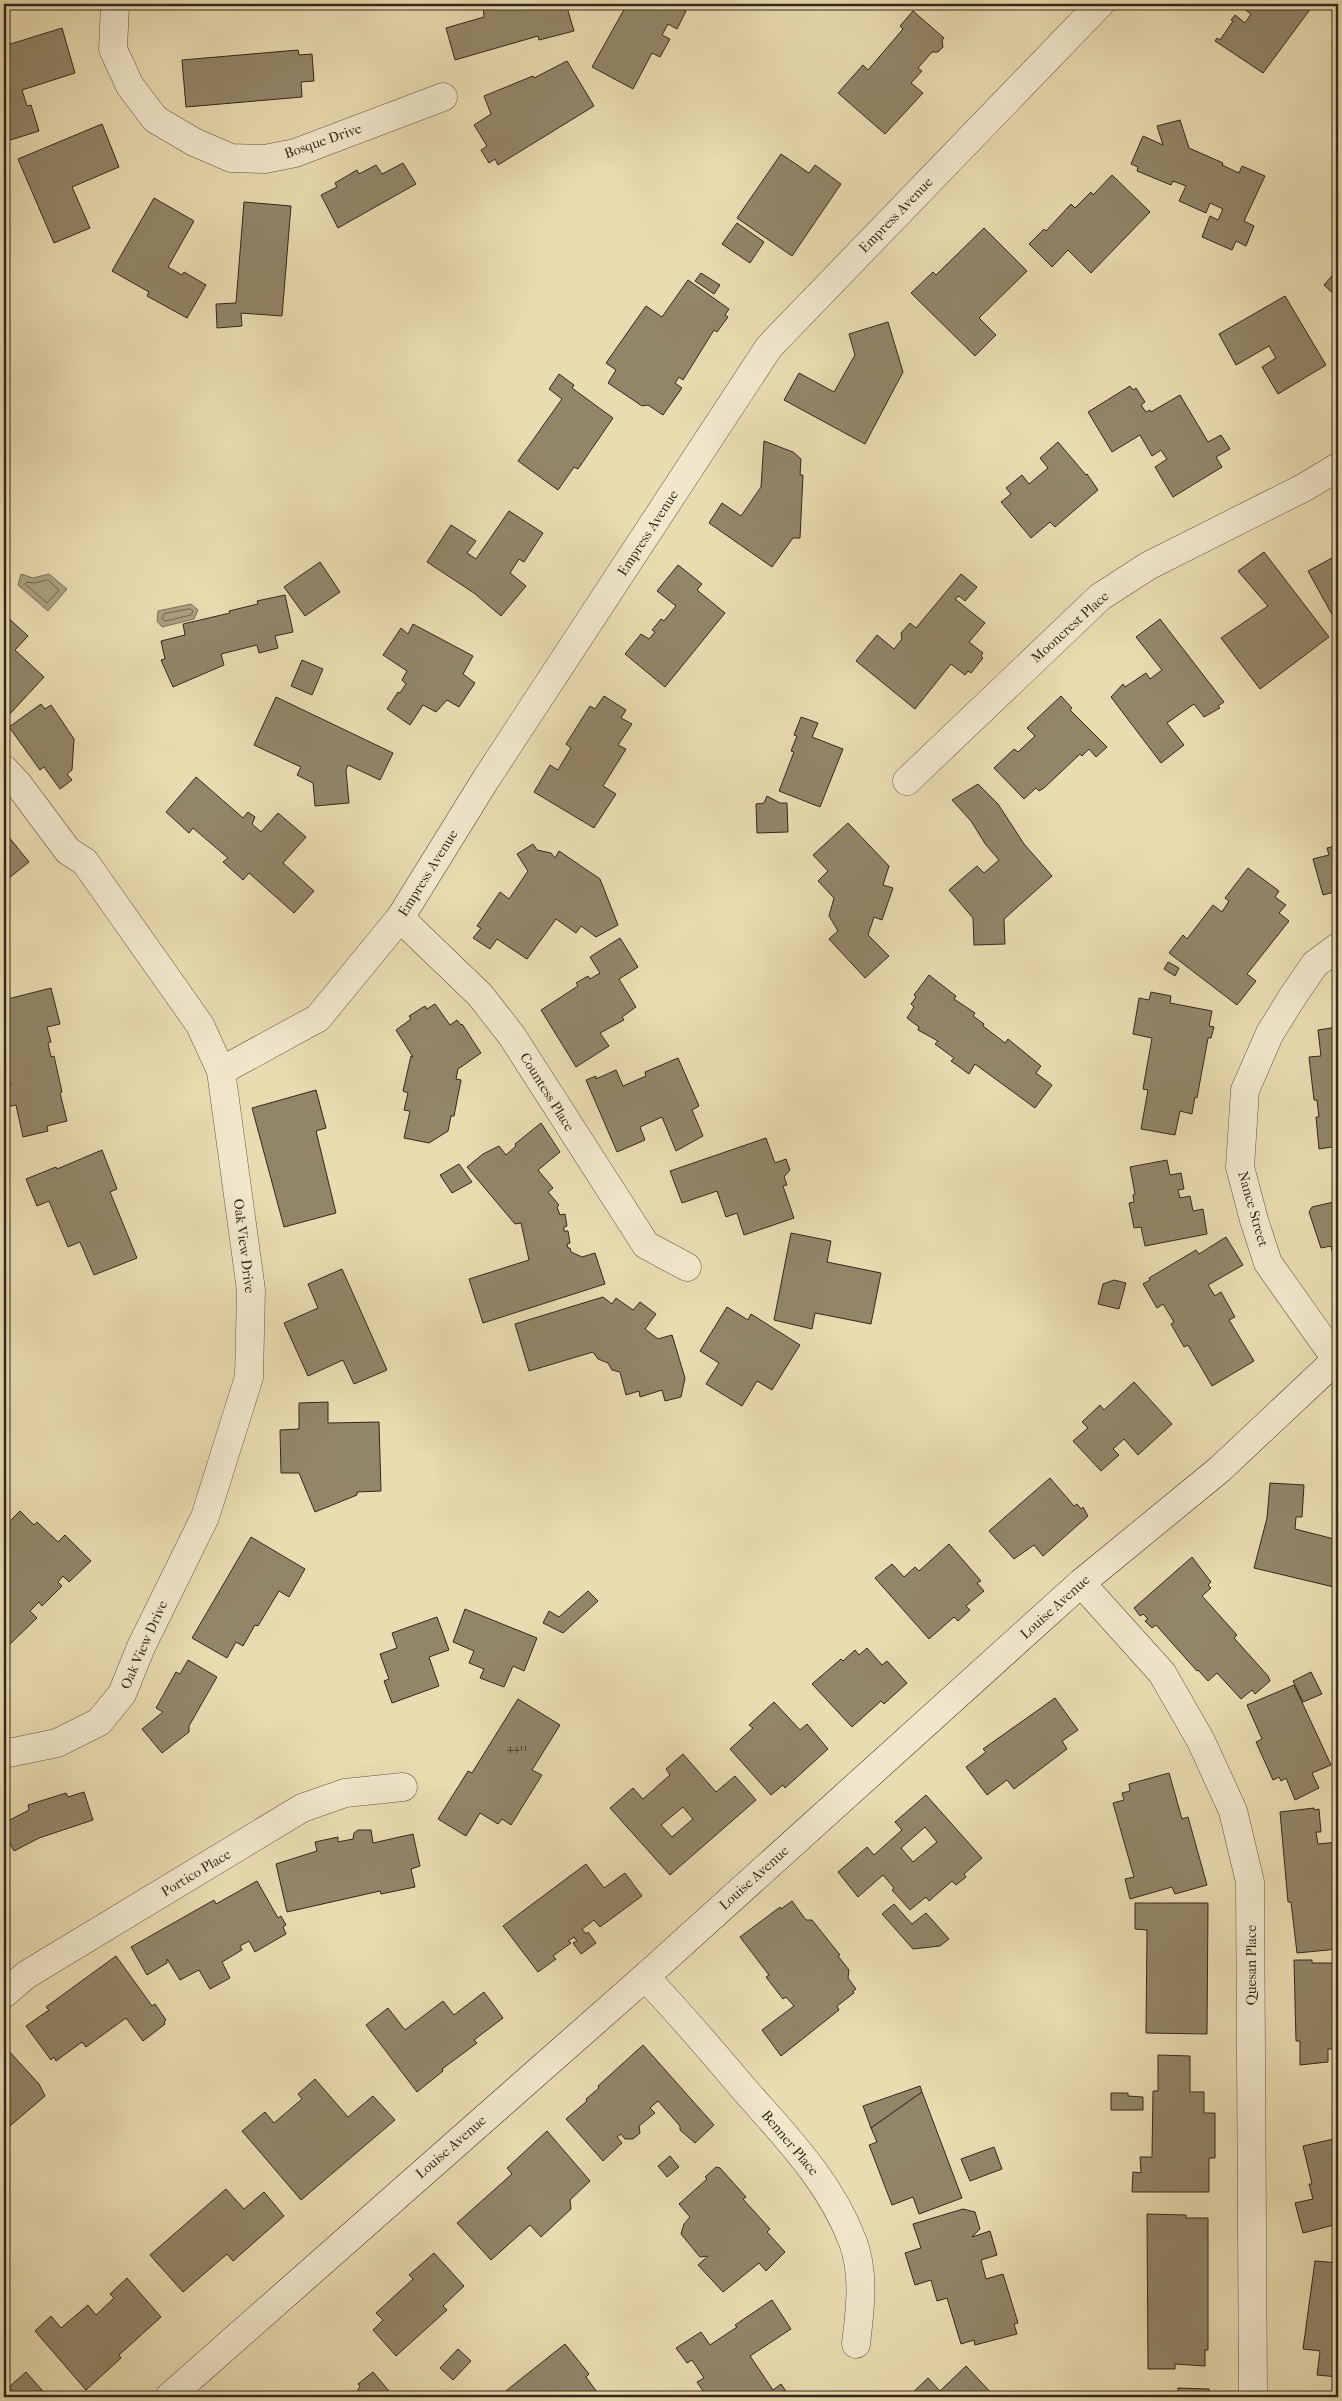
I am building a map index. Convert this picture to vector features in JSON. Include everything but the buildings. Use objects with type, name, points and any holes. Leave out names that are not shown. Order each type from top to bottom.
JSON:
[{"type":"street","name":"Bosque Drive","points":[[115,4],[112,49],[130,86],[154,119],[194,142],[231,158],[265,159],[294,154],[442,97]]},
{"type":"street","name":"Empress Avenue","points":[[221,1071],[318,1018],[400,918],[486,779],[770,347],[1100,4]]},
{"type":"street","name":"Mooncrest Place","points":[[907,781],[1100,597],[1148,566],[1305,487],[1338,467]]},
{"type":"street","name":"Oak View Drive","points":[[4,769],[18,784],[68,851],[85,862],[200,1025],[221,1071],[251,1290],[249,1377],[204,1517],[141,1647],[122,1694],[99,1722],[57,1743],[4,1754]]},
{"type":"street","name":"Countess Place","points":[[400,918],[480,995],[512,1036],[646,1246],[687,1267]]},
{"type":"street","name":"Nance Street","points":[[1337,1359],[1268,1263],[1240,1168],[1245,1090],[1267,1041],[1293,996],[1315,964],[1338,947]]},
{"type":"street","name":"Louise Avenue","points":[[169,2397],[644,1977],[1081,1583],[1220,1469],[1337,1359]]},
{"type":"street","name":"Quesan Place","points":[[1081,1583],[1162,1673],[1201,1741],[1233,1811],[1250,1882],[1253,2397]]},
{"type":"street","name":"Portico Place","points":[[4,1994],[26,1975],[302,1808],[345,1793],[403,1787]]},
{"type":"street","name":"Benner Place","points":[[644,1977],[798,2150],[828,2188],[853,2242],[859,2267],[861,2292],[856,2344]]},
{"type":"water","points":[[21,574],[33,578],[49,574],[67,589],[48,611],[18,585]]},
{"type":"water","points":[[191,604],[198,610],[194,619],[162,627],[157,621],[158,611]]}]
